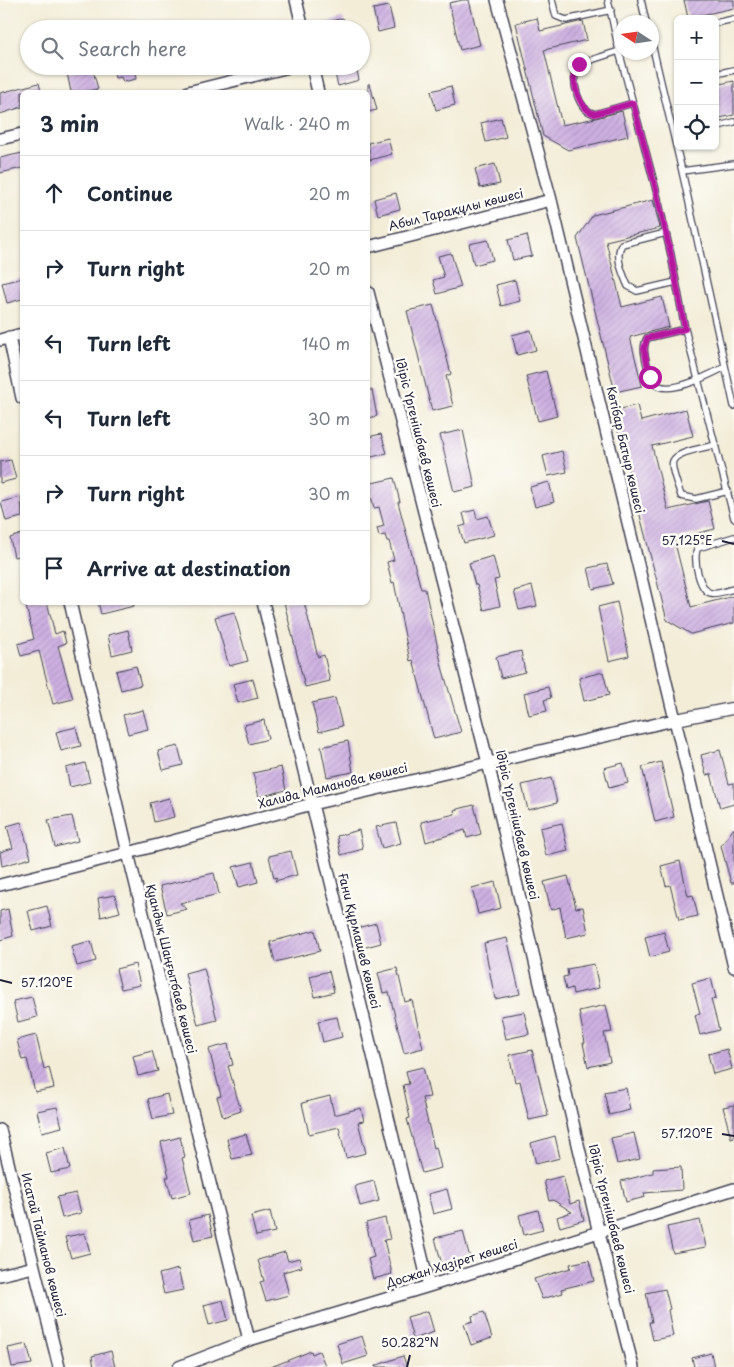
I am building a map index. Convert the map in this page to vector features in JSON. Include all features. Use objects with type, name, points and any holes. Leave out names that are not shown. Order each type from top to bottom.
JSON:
[{"type":"street","points":[[296,0],[301,20]]},
{"type":"street","name":"Көтібар Батыр көшесі","points":[[497,0],[551,200],[734,967]]},
{"type":"street","points":[[196,90],[256,75]]},
{"type":"street","points":[[314,75],[318,90]]},
{"type":"street","points":[[0,140],[20,135]]},
{"type":"street","name":"Абыл Тарақұлы көшесі","points":[[370,246],[551,200]]},
{"type":"street","name":"Ідіріс Үргенішбаев көшесі","points":[[370,300],[488,763],[599,1233],[633,1367]]},
{"type":"street","points":[[20,335],[4,339],[20,391]]},
{"type":"street","name":"Қуандық Шаңғытбаев көшесі","points":[[71,605],[128,854],[249,1340]]},
{"type":"street","name":"Ғани Құрмашев көшесі","points":[[264,605],[429,1286]]},
{"type":"street","name":"Халида Маманова көшесі","points":[[0,885],[128,854],[312,804],[674,720],[734,708]]},
{"type":"street","name":"Исатай Тайманов көшесі","points":[[0,1130],[59,1367]]},
{"type":"street","name":"Досжан Хазірет көшесі","points":[[179,1367],[249,1340],[429,1286],[734,1189]]},
{"type":"street","points":[[0,1275],[34,1267]]},
{"type":"lane","points":[[552,0],[556,16],[566,20],[611,10]]},
{"type":"lane","points":[[608,0],[614,25]]},
{"type":"lane","points":[[641,0],[644,15]]},
{"type":"lane","points":[[719,23],[734,20]]},
{"type":"lane","points":[[614,53],[579,64],[574,68],[574,78],[581,105],[595,114],[633,103]]},
{"type":"lane","points":[[621,60],[666,233],[685,329],[734,518]]},
{"type":"lane","points":[[656,60],[674,133]]},
{"type":"lane","points":[[719,73],[734,70]]},
{"type":"lane","points":[[719,126],[734,122]]},
{"type":"lane","points":[[678,150],[734,406]]},
{"type":"lane","points":[[682,170],[734,164]]},
{"type":"lane","points":[[666,233],[622,244],[618,253],[628,286],[637,291],[676,282]]},
{"type":"lane","points":[[685,329],[647,338],[644,349],[650,377],[654,384],[670,387],[699,380],[725,367]]},
{"type":"lane","points":[[716,445],[677,455],[672,468],[681,496],[696,499],[728,491]]},
{"type":"lane","points":[[734,537],[698,548],[695,552],[697,568],[707,592],[712,594],[734,589]]},
{"type":"building","points":[[469,0],[480,45],[460,50],[449,3]]},
{"type":"building","points":[[684,0],[734,0],[734,8],[702,15],[687,15]]},
{"type":"building","points":[[389,6],[394,28],[378,32],[373,9]]},
{"type":"building","points":[[537,18],[540,31],[583,21],[587,40],[544,50],[562,125],[622,111],[628,136],[568,150],[543,136],[516,23]]},
{"type":"building","points":[[67,75],[94,75],[98,89],[71,90]]},
{"type":"building","points":[[114,75],[135,75],[136,79],[123,82],[121,77],[115,78]]},
{"type":"building","points":[[335,75],[358,75],[359,80],[338,86]]},
{"type":"building","points":[[734,81],[734,115],[719,118],[719,84]]},
{"type":"building","points":[[39,83],[41,90],[20,90],[20,108],[0,114],[0,93]]},
{"type":"building","points":[[368,84],[370,84],[377,110],[370,112],[370,90],[368,90]]},
{"type":"building","points":[[451,86],[455,105],[436,110],[431,91]]},
{"type":"building","points":[[501,118],[506,137],[486,142],[481,123]]},
{"type":"building","points":[[388,138],[392,154],[370,160],[370,142]]},
{"type":"building","points":[[20,153],[20,168],[0,173],[0,158]]},
{"type":"building","points":[[495,164],[500,184],[480,188],[475,169]]},
{"type":"building","points":[[396,193],[400,209],[378,215],[374,199]]},
{"type":"building","points":[[653,200],[660,228],[606,241],[622,307],[662,297],[669,327],[630,337],[642,386],[615,392],[577,238],[593,215]]},
{"type":"building","points":[[527,235],[532,256],[513,260],[508,240]]},
{"type":"building","points":[[488,240],[493,260],[474,265],[469,244]]},
{"type":"building","points":[[451,253],[461,287],[437,294],[433,280],[444,277],[438,256]]},
{"type":"building","points":[[20,278],[20,300],[7,303],[2,283]]},
{"type":"building","points":[[515,280],[520,301],[501,306],[496,285]]},
{"type":"building","points":[[433,305],[451,374],[446,376],[453,406],[432,411],[407,311]]},
{"type":"building","points":[[531,330],[536,350],[517,355],[512,335]]},
{"type":"building","points":[[546,371],[557,416],[538,421],[526,376]]},
{"type":"building","points":[[370,390],[372,390],[377,416],[370,418]]},
{"type":"building","points":[[637,405],[641,421],[686,409],[693,436],[652,446],[668,510],[708,501],[715,529],[674,539],[691,607],[734,596],[734,623],[691,634],[667,620],[613,411]]},
{"type":"building","points":[[463,430],[475,487],[454,492],[440,435]]},
{"type":"building","points":[[381,434],[387,453],[370,457],[370,437]]},
{"type":"building","points":[[562,451],[567,472],[548,476],[543,456]]},
{"type":"building","points":[[11,460],[16,479],[0,483],[0,462]]},
{"type":"building","points":[[394,478],[400,502],[398,502],[421,589],[425,589],[442,667],[461,732],[434,739],[413,660],[410,661],[394,582],[392,583],[387,562],[394,560],[389,541],[387,541],[385,535],[379,536],[377,528],[384,526],[379,507],[374,508],[370,484]]},
{"type":"building","points":[[549,482],[554,502],[535,507],[530,487]]},
{"type":"building","points":[[20,497],[20,518],[6,521],[1,502]]},
{"type":"building","points":[[475,510],[477,519],[488,516],[494,535],[464,543],[459,527],[466,525],[463,513]]},
{"type":"building","points":[[20,535],[20,556],[14,557],[10,538]]},
{"type":"building","points":[[493,556],[499,579],[494,580],[500,606],[484,610],[469,563]]},
{"type":"building","points":[[607,564],[613,584],[593,589],[588,568]]},
{"type":"building","points":[[532,586],[537,606],[519,610],[514,591]]},
{"type":"building","points":[[617,602],[629,656],[609,661],[598,607]]},
{"type":"building","points":[[26,605],[48,605],[55,634],[63,631],[66,643],[58,646],[73,699],[53,704],[39,651],[21,656],[18,644],[34,639]]},
{"type":"building","points":[[99,605],[134,605],[134,606],[101,614]]},
{"type":"building","points":[[285,605],[305,605],[318,657],[324,655],[330,681],[305,687]]},
{"type":"building","points":[[234,612],[248,661],[229,666],[215,617]]},
{"type":"building","points":[[128,630],[132,650],[112,655],[108,635]]},
{"type":"building","points":[[521,651],[525,672],[501,678],[496,657]]},
{"type":"building","points":[[136,666],[141,685],[121,690],[116,671]]},
{"type":"building","points":[[603,672],[609,695],[584,701],[579,678]]},
{"type":"building","points":[[253,679],[258,698],[238,703],[233,684]]},
{"type":"building","points":[[548,687],[551,698],[544,700],[547,711],[529,715],[524,693]]},
{"type":"building","points":[[335,698],[342,726],[319,732],[312,703]]},
{"type":"building","points":[[143,710],[148,729],[128,734],[123,715]]},
{"type":"building","points":[[264,720],[268,739],[249,744],[244,725]]},
{"type":"building","points":[[76,727],[81,746],[61,751],[56,732]]},
{"type":"building","points":[[348,741],[353,772],[327,777],[321,747]]},
{"type":"building","points":[[178,746],[183,765],[163,770],[158,751]]},
{"type":"building","points":[[720,750],[729,784],[734,783],[734,804],[720,808],[711,774],[706,775],[701,755]]},
{"type":"building","points":[[661,762],[674,817],[655,822],[642,767]]},
{"type":"building","points":[[85,763],[90,782],[70,787],[66,768]]},
{"type":"building","points":[[623,763],[628,783],[609,788],[604,768]]},
{"type":"building","points":[[281,767],[286,790],[259,797],[253,773]]},
{"type":"building","points":[[551,778],[557,803],[528,810],[522,785]]},
{"type":"building","points":[[169,798],[174,817],[154,822],[150,803]]},
{"type":"building","points":[[474,805],[481,834],[467,838],[465,830],[426,842],[421,822],[455,814],[454,810]]},
{"type":"building","points":[[72,816],[78,841],[55,847],[48,820]]},
{"type":"building","points":[[21,822],[31,858],[2,866],[0,852],[13,848],[7,826]]},
{"type":"building","points":[[396,823],[401,843],[382,848],[376,827]]},
{"type":"building","points":[[562,823],[568,851],[546,856],[540,828]]},
{"type":"building","points":[[734,828],[734,883],[731,883],[721,846]]},
{"type":"building","points":[[359,830],[363,849],[341,855],[337,836]]},
{"type":"building","points":[[291,851],[297,875],[275,881],[277,877],[274,878],[269,856]]},
{"type":"building","points":[[680,861],[688,896],[693,895],[698,916],[679,920],[670,885],[666,886],[661,866]]},
{"type":"building","points":[[253,862],[258,882],[239,887],[233,867]]},
{"type":"building","points":[[214,873],[219,894],[180,903],[187,909],[167,914],[160,886]]},
{"type":"building","points":[[568,876],[576,908],[583,907],[588,933],[566,938],[560,907],[551,910],[544,882]]},
{"type":"building","points":[[495,882],[501,908],[478,914],[472,888]]},
{"type":"building","points":[[115,895],[120,912],[101,917],[98,898]]},
{"type":"building","points":[[47,906],[52,926],[33,931],[28,911]]},
{"type":"building","points":[[8,909],[13,936],[0,940],[0,911]]},
{"type":"building","points":[[376,923],[381,943],[362,948],[357,928]]},
{"type":"building","points":[[315,930],[320,951],[275,962],[270,942]]},
{"type":"building","points":[[664,932],[669,952],[650,957],[645,937]]},
{"type":"building","points":[[507,938],[520,994],[495,999],[484,943]]},
{"type":"building","points":[[91,941],[96,961],[77,966],[71,946]]},
{"type":"building","points":[[135,964],[140,985],[121,989],[116,969]]},
{"type":"building","points":[[594,964],[599,988],[573,994],[572,988],[566,990],[563,977],[568,976],[567,969]]},
{"type":"building","points":[[204,968],[217,1020],[198,1025],[185,973]]},
{"type":"building","points":[[397,968],[405,1002],[412,1000],[423,1048],[404,1053],[389,992],[383,993],[378,973]]},
{"type":"building","points":[[329,971],[334,992],[315,997],[310,976]]},
{"type":"building","points":[[711,978],[716,998],[711,999],[719,1030],[700,1035],[695,1015],[700,1013],[692,983]]},
{"type":"building","points":[[32,997],[37,1017],[18,1022],[13,1001]]},
{"type":"building","points":[[606,1005],[612,1032],[604,1033],[610,1062],[588,1067],[579,1011]]},
{"type":"building","points":[[524,1012],[529,1034],[506,1039],[501,1016]]},
{"type":"building","points":[[337,1017],[342,1037],[323,1042],[318,1021]]},
{"type":"building","points":[[36,1035],[44,1069],[49,1067],[54,1088],[35,1092],[27,1059],[22,1060],[17,1040]]},
{"type":"building","points":[[228,1044],[233,1065],[228,1066],[241,1111],[223,1117],[217,1097],[221,1096],[209,1049]]},
{"type":"building","points":[[727,1049],[732,1069],[713,1074],[708,1054]]},
{"type":"building","points":[[532,1050],[548,1116],[529,1120],[520,1081],[515,1082],[509,1055]]},
{"type":"building","points":[[152,1051],[158,1071],[138,1076],[133,1056]]},
{"type":"building","points":[[423,1067],[430,1097],[422,1098],[434,1148],[436,1147],[441,1168],[422,1173],[407,1119],[410,1118],[403,1085],[409,1084],[406,1071]]},
{"type":"building","points":[[626,1088],[630,1110],[609,1115],[604,1092]]},
{"type":"building","points":[[167,1094],[172,1115],[153,1119],[148,1099]]},
{"type":"building","points":[[330,1096],[334,1115],[361,1108],[364,1121],[358,1122],[366,1153],[346,1158],[339,1127],[309,1134],[302,1103]]},
{"type":"building","points":[[734,1105],[734,1137],[731,1138],[723,1107]]},
{"type":"building","points":[[57,1107],[62,1127],[42,1132],[37,1111]]},
{"type":"building","points":[[634,1133],[640,1159],[617,1164],[611,1138]]},
{"type":"building","points":[[246,1134],[252,1155],[232,1159],[227,1139]]},
{"type":"building","points":[[555,1136],[560,1158],[536,1164],[531,1143]]},
{"type":"building","points":[[180,1137],[185,1157],[182,1158],[191,1193],[172,1198],[166,1177],[169,1177],[161,1142]]},
{"type":"building","points":[[65,1148],[70,1169],[51,1173],[46,1153]]},
{"type":"building","points":[[681,1167],[682,1190],[644,1193],[645,1197],[626,1202],[621,1181],[653,1173],[653,1169]]},
{"type":"building","points":[[563,1176],[570,1204],[579,1201],[584,1220],[560,1227],[557,1217],[572,1212],[553,1200],[549,1201],[544,1181]]},
{"type":"building","points":[[374,1181],[379,1201],[360,1206],[355,1186]]},
{"type":"building","points":[[447,1189],[452,1209],[433,1214],[428,1194]]},
{"type":"building","points":[[76,1193],[81,1213],[62,1218],[57,1197]]},
{"type":"building","points":[[538,1210],[543,1230],[524,1235],[519,1215]]},
{"type":"building","points":[[270,1211],[275,1232],[256,1236],[251,1216]]},
{"type":"building","points":[[208,1215],[213,1236],[194,1240],[189,1220]]},
{"type":"building","points":[[385,1218],[390,1239],[384,1240],[392,1274],[373,1279],[368,1259],[374,1257],[366,1223]]},
{"type":"building","points":[[700,1220],[706,1247],[673,1253],[667,1227]]},
{"type":"building","points":[[463,1231],[470,1258],[442,1265],[435,1238]]},
{"type":"building","points":[[85,1233],[90,1253],[71,1258],[65,1237]]},
{"type":"building","points":[[285,1252],[288,1261],[299,1258],[302,1267],[283,1272],[289,1295],[266,1301],[260,1282],[264,1281],[258,1260]]},
{"type":"building","points":[[589,1260],[594,1281],[561,1289],[563,1293],[542,1299],[534,1279],[571,1268],[570,1264]]},
{"type":"building","points":[[178,1269],[183,1290],[164,1294],[159,1274]]},
{"type":"building","points":[[665,1289],[670,1309],[668,1310],[673,1336],[653,1340],[649,1322],[652,1322],[646,1293]]},
{"type":"building","points":[[223,1300],[228,1320],[209,1325],[204,1305]]},
{"type":"building","points":[[428,1311],[434,1332],[413,1339],[407,1317]]},
{"type":"building","points":[[484,1312],[492,1338],[471,1345],[464,1324],[473,1321],[472,1316]]},
{"type":"building","points":[[362,1336],[368,1356],[343,1364],[337,1344]]},
{"type":"building","points":[[27,1344],[32,1364],[12,1367],[8,1348]]},
{"type":"building","points":[[111,1351],[115,1367],[94,1367],[92,1356]]},
{"type":"building","points":[[311,1351],[312,1354],[319,1351],[325,1365],[320,1367],[271,1367]]},
{"type":"building","points":[[711,1353],[714,1367],[694,1367],[692,1358]]},
{"type":"building","points":[[403,1356],[407,1367],[375,1367],[375,1366]]},
{"type":"route","points":[[579,64],[574,68],[574,78],[581,105],[590,112],[595,114],[633,103],[671,255],[685,329],[647,338],[644,342],[650,377]]}]
